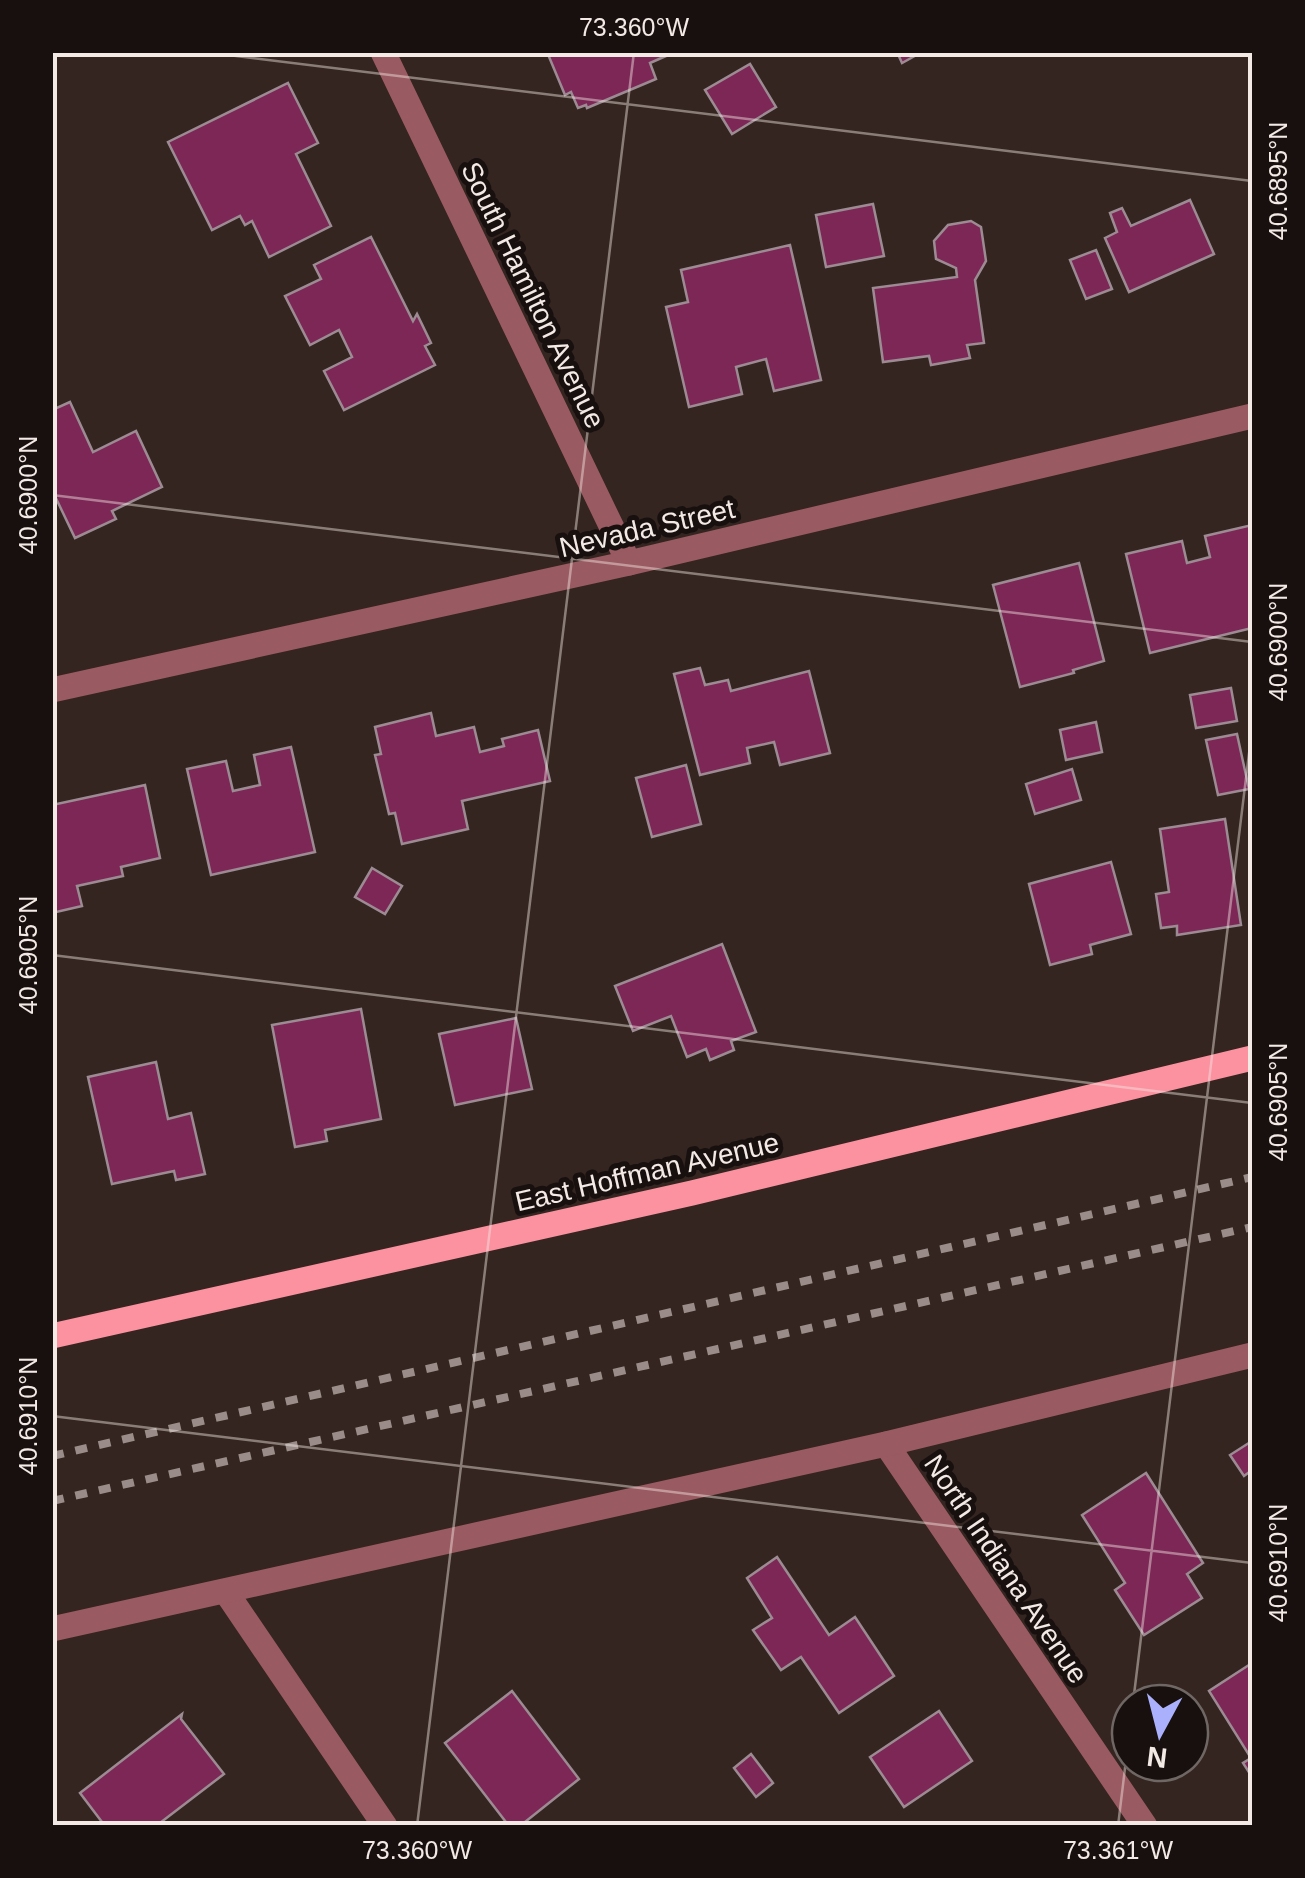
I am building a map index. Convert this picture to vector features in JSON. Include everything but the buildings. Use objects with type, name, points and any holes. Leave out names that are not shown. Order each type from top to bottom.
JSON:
[{"type":"main road","name":"East Hoffman Avenue","points":[[52,1336],[673,1198],[1252,1058]]},
{"type":"street","name":"South Hamilton Avenue","points":[[383,52],[629,564]]},
{"type":"street","name":"Nevada Street","points":[[52,690],[629,564],[1252,416]]},
{"type":"street","points":[[52,1629],[886,1444],[1252,1355]]},
{"type":"street","name":"North Indiana Avenue","points":[[886,1444],[1145,1826]]},
{"type":"street","points":[[226,1592],[385,1826]]},
{"type":"railway","points":[[52,1456],[1252,1177]]},
{"type":"railway","points":[[52,1501],[1252,1227]]}]
